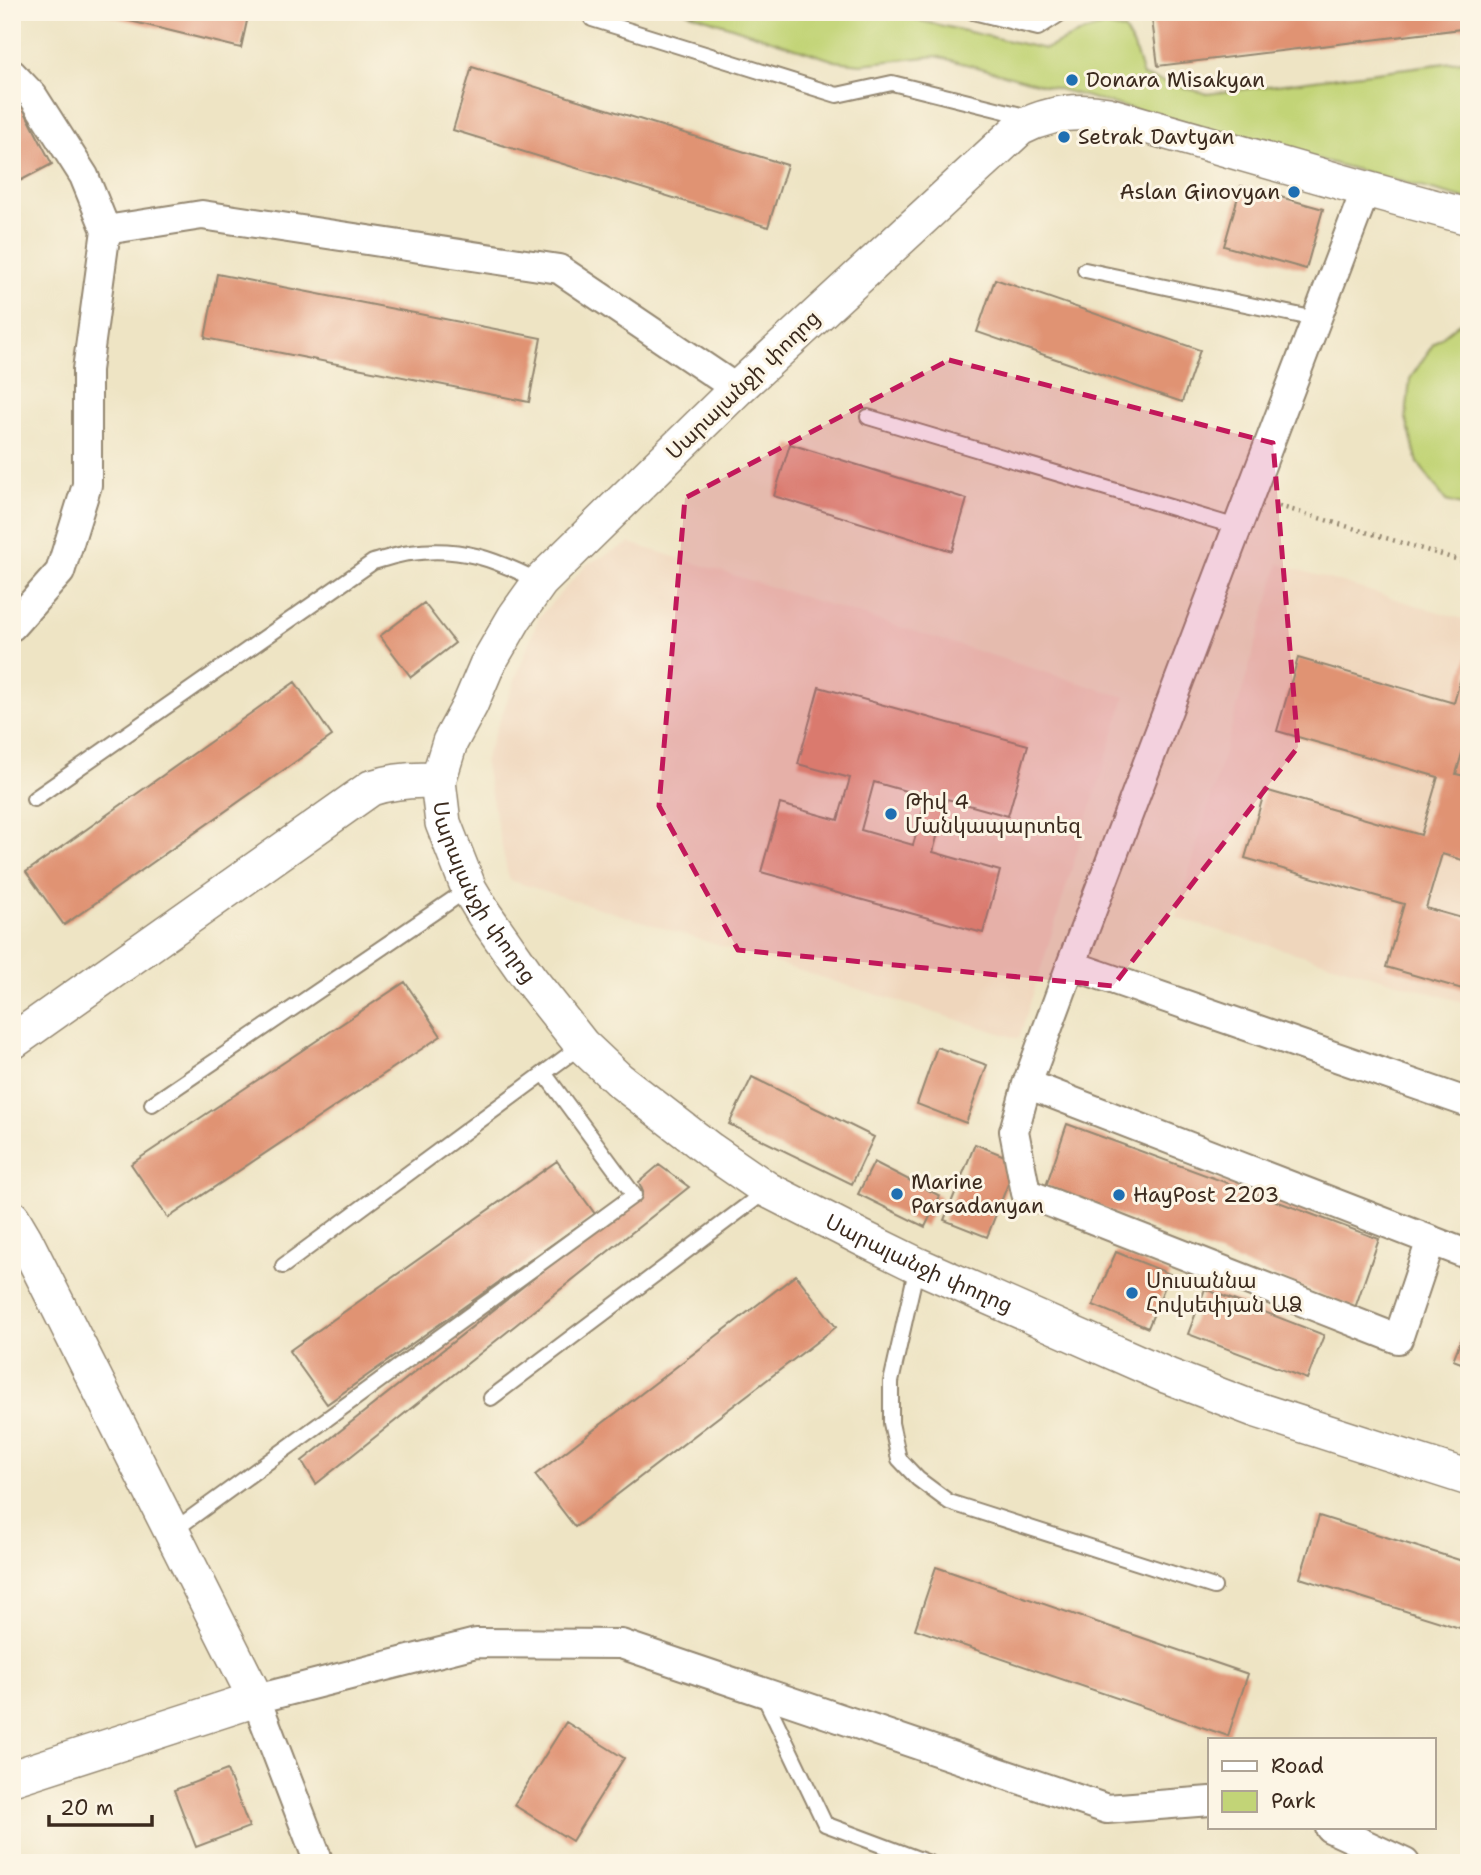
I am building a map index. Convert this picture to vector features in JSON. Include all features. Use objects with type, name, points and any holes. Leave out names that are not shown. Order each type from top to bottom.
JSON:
[{"type":"street","points":[[12,74],[33,96],[84,176],[106,230],[88,370],[87,485],[60,572],[12,625]]},
{"type":"street","name":"Սարալանջի փողոց","points":[[1469,217],[1108,115],[1091,112],[1054,114],[1020,128],[737,389],[540,582],[515,617],[487,665],[450,742],[438,781],[443,823],[469,888],[529,978],[582,1045],[618,1079],[669,1120],[768,1190],[917,1265],[1168,1376],[1254,1409],[1469,1478]]},
{"type":"street","points":[[1366,189],[1071,965],[1027,1084],[1014,1131],[1026,1193],[1398,1339],[1431,1240]]},
{"type":"street","points":[[106,230],[202,215],[559,269],[737,389]]},
{"type":"street","points":[[12,1042],[371,788],[414,779],[438,781]]},
{"type":"street","points":[[1071,965],[1469,1103]]},
{"type":"street","points":[[1027,1084],[1469,1255]]},
{"type":"street","points":[[12,1218],[256,1699],[319,1863]]},
{"type":"street","points":[[12,1778],[256,1699],[476,1643],[621,1644],[1107,1809],[1208,1801]]},
{"type":"street","points":[[1332,1829],[1405,1863]]},
{"type":"lane","points":[[973,12],[1038,28],[1063,12]]},
{"type":"lane","points":[[593,19],[837,95],[892,83],[1037,119]]},
{"type":"lane","points":[[1085,270],[1316,319]]},
{"type":"lane","points":[[868,417],[1237,527]]},
{"type":"lane","points":[[34,799],[373,562],[408,553],[452,551],[486,557],[540,582]]},
{"type":"lane","points":[[152,1104],[469,888]]},
{"type":"lane","points":[[283,1266],[582,1045]]},
{"type":"lane","points":[[172,1532],[634,1195],[544,1073]]},
{"type":"lane","points":[[491,1398],[768,1190]]},
{"type":"lane","points":[[917,1265],[891,1382],[891,1423],[899,1459],[918,1479],[949,1502],[1214,1587]]},
{"type":"lane","points":[[763,1693],[825,1824],[929,1863]]},
{"type":"path","points":[[1248,497],[1469,564]]},
{"type":"highlighted area","points":[[949,360],[1273,443],[1298,747],[1113,986],[738,950],[659,806],[685,498]]},
{"type":"shaded area","points":[[630,543],[1125,697],[1019,1039],[509,880],[484,761],[539,617],[587,564]]},
{"type":"shaded area","points":[[1279,564],[1469,621],[1469,1004],[1176,918]]},
{"type":"green space","points":[[686,12],[881,12],[1045,49],[1083,32],[1105,26],[1124,30],[1134,47],[1143,76],[1207,94],[1469,60],[1469,200],[936,56],[861,64],[835,61]]},
{"type":"green space","points":[[1469,320],[1469,507],[1446,501],[1418,463],[1406,418],[1410,379],[1434,343],[1458,324]]},
{"type":"building","points":[[93,12],[249,12],[241,48]]},
{"type":"building","points":[[1151,12],[1469,12],[1469,28],[1158,66]]},
{"type":"building","points":[[472,67],[787,165],[768,227],[453,130]]},
{"type":"building","points":[[12,87],[52,164],[12,185]]},
{"type":"building","points":[[1241,186],[1323,209],[1306,269],[1224,246]]},
{"type":"building","points":[[217,274],[541,338],[529,402],[205,338]]},
{"type":"building","points":[[995,279],[1200,350],[1182,402],[977,332]]},
{"type":"building","points":[[790,444],[967,499],[952,551],[774,496]]},
{"type":"building","points":[[424,603],[455,643],[411,677],[380,636]]},
{"type":"building","points":[[1468,653],[1469,729],[1456,774],[1469,777],[1469,862],[1442,854],[1426,908],[1469,920],[1469,991],[1386,967],[1404,904],[1245,858],[1265,790],[1421,835],[1438,777],[1277,731],[1298,658],[1454,703]]},
{"type":"building","points":[[295,682],[332,736],[64,925],[26,872]]},
{"type":"building","points":[[819,687],[1028,745],[1008,816],[947,799],[933,852],[1000,871],[983,933],[761,872],[780,804],[838,820],[850,778],[798,764]],"holes":[[[874,782],[927,797],[913,845],[861,830]]]},
{"type":"building","points":[[405,982],[441,1036],[168,1218],[131,1164]]},
{"type":"building","points":[[937,1047],[987,1065],[966,1123],[917,1104]]},
{"type":"building","points":[[752,1077],[874,1137],[852,1184],[729,1124]]},
{"type":"building","points":[[1067,1124],[1379,1239],[1355,1308],[1046,1186]]},
{"type":"building","points":[[975,1144],[1017,1161],[987,1237],[944,1220]]},
{"type":"building","points":[[557,1161],[595,1214],[327,1404],[289,1351]]},
{"type":"building","points":[[874,1162],[940,1196],[925,1227],[858,1194]]},
{"type":"building","points":[[659,1165],[689,1187],[316,1484],[302,1461],[643,1192],[639,1182]]},
{"type":"building","points":[[1116,1252],[1170,1274],[1148,1328],[1093,1305]]},
{"type":"building","points":[[796,1275],[836,1327],[575,1527],[535,1475]]},
{"type":"building","points":[[1205,1289],[1324,1335],[1307,1379],[1188,1334]]},
{"type":"building","points":[[1469,1320],[1469,1366],[1453,1360]]},
{"type":"building","points":[[1319,1516],[1469,1563],[1469,1631],[1300,1578]]},
{"type":"building","points":[[936,1567],[1248,1674],[1228,1736],[915,1629]]},
{"type":"building","points":[[566,1722],[624,1758],[572,1841],[514,1805]]},
{"type":"building","points":[[227,1770],[249,1827],[196,1847],[174,1790]]},
{"type":"place","name":"Donara Misakyan","points":[[1072,80]]},
{"type":"place","name":"Setrak Davtyan","points":[[1064,137]]},
{"type":"place","name":"Aslan Ginovyan","points":[[1294,192]]},
{"type":"place","name":"Թիվ 4 Մանկապարտեզ","points":[[891,814]]},
{"type":"place","name":"Marine Parsadanyan","points":[[897,1194]]},
{"type":"place","name":"HayPost 2203","points":[[1119,1195]]},
{"type":"place","name":"Սուսաննա Հովսեփյան ԱՁ","points":[[1132,1293]]}]
